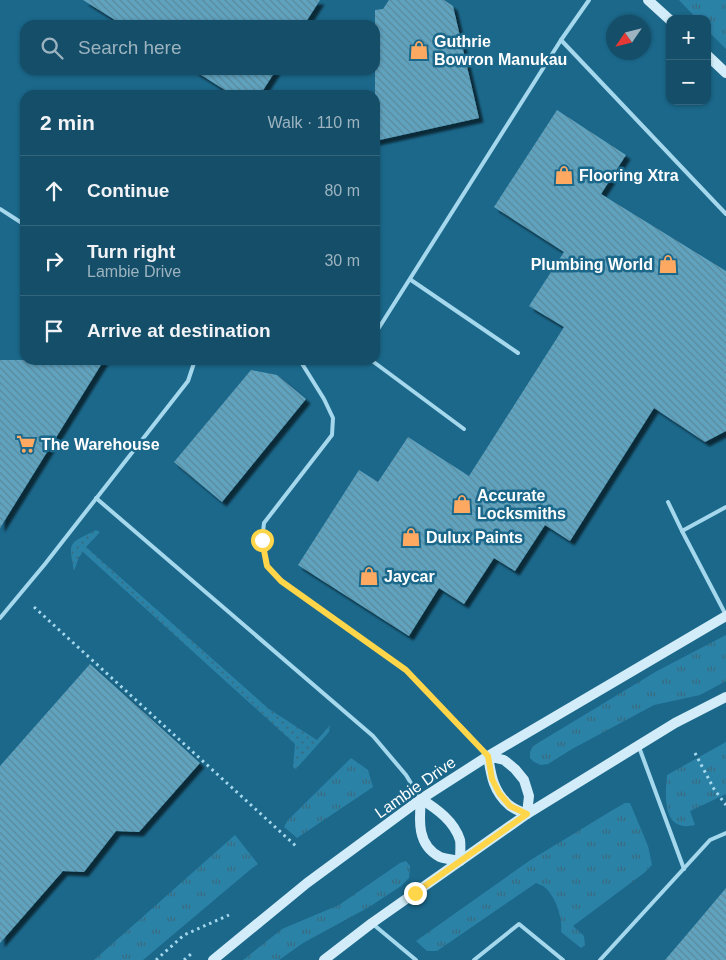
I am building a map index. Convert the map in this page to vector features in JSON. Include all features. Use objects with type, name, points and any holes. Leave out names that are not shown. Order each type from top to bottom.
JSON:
[{"type":"main road","points":[[648,0],[666,16]]},
{"type":"main road","points":[[711,59],[726,73]]},
{"type":"main road","name":"Lambie Drive","points":[[213,960],[307,883],[421,799],[488,756],[726,615]]},
{"type":"main road","points":[[324,960],[372,923],[527,814],[675,723],[726,697]]},
{"type":"main road","points":[[488,756],[504,760],[524,780],[529,796],[527,814],[510,806],[499,793],[492,779],[488,756]]},
{"type":"main road","points":[[421,799],[436,808],[454,828],[460,841],[460,861],[441,857],[429,848],[422,836],[419,821],[421,799]]},
{"type":"lane","points":[[380,326],[561,40],[589,0]]},
{"type":"lane","points":[[561,40],[726,214]]},
{"type":"lane","points":[[0,209],[20,222]]},
{"type":"lane","points":[[410,280],[518,353]]},
{"type":"lane","points":[[0,618],[45,564],[188,381],[193,365]]},
{"type":"lane","points":[[303,365],[324,399],[333,418],[332,435],[264,523],[262,540],[267,566],[281,581],[406,670],[488,756]]},
{"type":"lane","points":[[378,365],[464,429]]},
{"type":"lane","points":[[96,498],[373,736],[406,775],[421,799]]},
{"type":"lane","points":[[668,502],[726,615]]},
{"type":"lane","points":[[682,530],[726,507]]},
{"type":"lane","points":[[638,745],[684,869]]},
{"type":"lane","points":[[600,960],[710,840],[726,834]]},
{"type":"lane","points":[[372,923],[416,960]]},
{"type":"lane","points":[[474,960],[519,924],[563,960]]},
{"type":"path","points":[[20,594],[297,847]]},
{"type":"path","points":[[695,753],[714,789],[726,805]]},
{"type":"path","points":[[156,960],[184,935]]},
{"type":"green space","points":[[679,0],[726,0],[726,49],[711,34],[711,15],[693,15]]},
{"type":"green space","points":[[96,530],[100,532],[86,547],[269,709],[317,740],[330,725],[329,732],[296,769],[293,767],[295,744],[83,552],[74,571],[71,553],[73,544]]},
{"type":"green space","points":[[726,635],[726,681],[700,695],[654,705],[548,764],[541,765],[530,758],[533,746],[657,671]]},
{"type":"green space","points":[[726,742],[726,794],[690,811],[695,825],[684,826],[676,824],[671,818],[666,803],[667,775]]},
{"type":"green space","points":[[351,758],[368,770],[373,787],[297,838],[284,827],[288,820]]},
{"type":"green space","points":[[625,803],[630,803],[648,846],[652,865],[573,926],[584,936],[585,945],[581,948],[561,932],[561,920],[554,900],[543,886],[536,883],[437,951],[427,951],[416,941],[529,861]]},
{"type":"green space","points":[[235,835],[258,864],[143,960],[94,960]]},
{"type":"green space","points":[[406,861],[410,866],[409,878],[401,886],[369,907],[303,943],[279,960],[243,960],[282,929],[339,905],[400,863]]},
{"type":"building","points":[[83,0],[320,0],[307,20],[115,20]]},
{"type":"building","name":"Guthrie Bowron Manukau","points":[[389,0],[444,0],[453,6],[479,118],[380,140],[380,90],[375,90],[375,75],[380,75],[380,20],[375,20],[375,10],[383,9]]},
{"type":"building","points":[[201,75],[273,75],[263,90],[225,90]]},
{"type":"building","points":[[557,110],[626,155],[601,194],[726,271],[726,431],[705,442],[654,408],[570,541],[545,525],[515,571],[494,558],[464,604],[439,588],[409,636],[298,565],[359,470],[378,482],[408,437],[469,476],[564,327],[529,306],[564,252],[494,207]]},
{"type":"building","name":"The Warehouse","points":[[0,360],[20,360],[20,365],[101,365],[0,528]]},
{"type":"building","points":[[251,370],[277,375],[306,399],[222,502],[174,462]]},
{"type":"building","points":[[90,664],[200,763],[139,832],[116,831],[84,872],[63,871],[0,943],[0,766]]},
{"type":"building","points":[[726,888],[726,960],[665,960],[694,926]]},
{"type":"place","name":"Guthrie Bowron Manukau","points":[[419,50]]},
{"type":"place","name":"Flooring Xtra","points":[[564,175]]},
{"type":"place","name":"Plumbing World","points":[[668,264]]},
{"type":"place","name":"The Warehouse","points":[[26,444]]},
{"type":"place","name":"Accurate Locksmiths","points":[[462,504]]},
{"type":"place","name":"Dulux Paints","points":[[411,537]]},
{"type":"place","name":"Jaycar","points":[[369,576]]},
{"type":"route","points":[[262,540],[267,566],[281,581],[406,670],[488,756],[492,779],[499,793],[510,806],[527,814],[415,893]]}]
